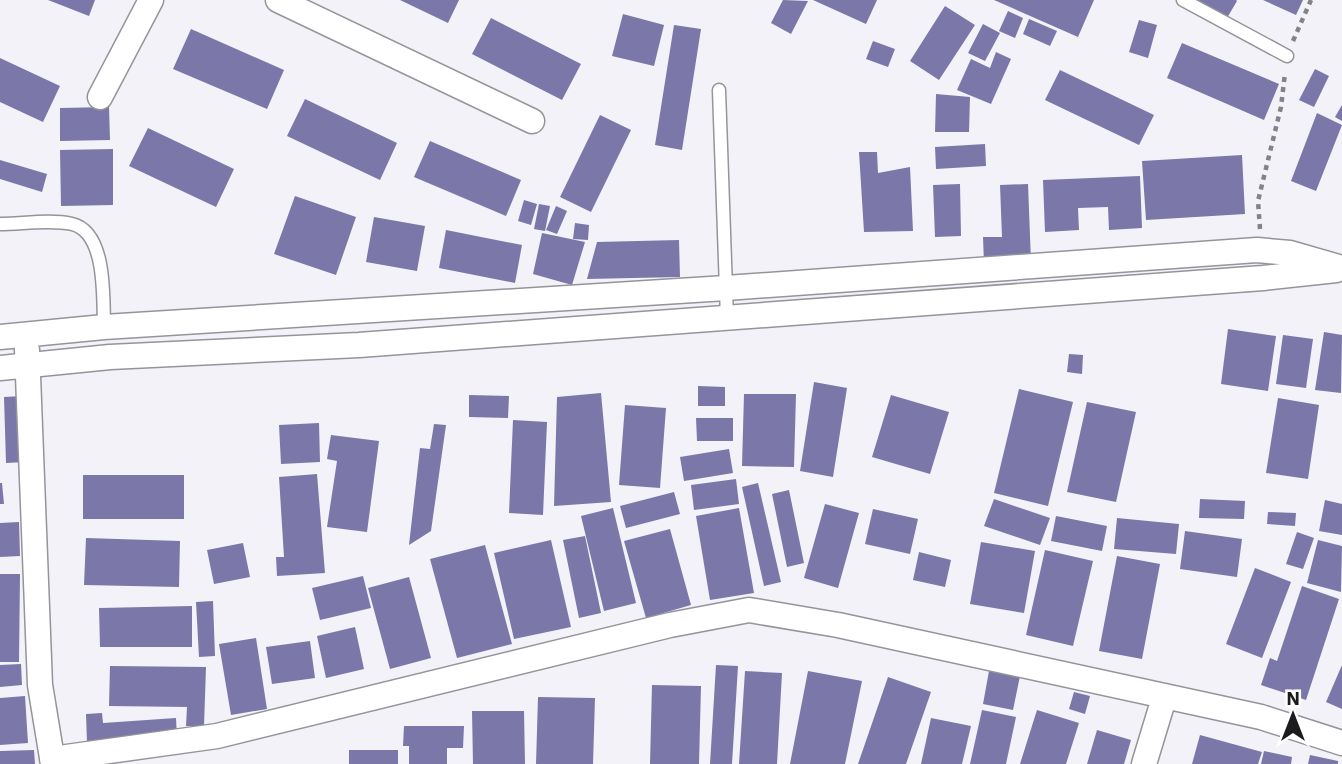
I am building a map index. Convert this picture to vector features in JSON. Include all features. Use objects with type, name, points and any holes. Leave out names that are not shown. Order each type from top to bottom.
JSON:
[{"type":"street","points":[[100,97],[151,0]]},
{"type":"street","points":[[278,0],[532,121]]},
{"type":"street","points":[[0,337],[104,327],[726,288],[1257,250],[1290,253],[1342,269]]},
{"type":"street","points":[[0,368],[727,318],[1263,278],[1342,269]]},
{"type":"street","points":[[629,294],[631,325]]},
{"type":"street","points":[[25,335],[40,685],[53,762],[217,736],[670,625],[750,610],[838,625],[1261,717],[1342,743]]},
{"type":"street","points":[[1144,764],[1164,698]]},
{"type":"lane","points":[[1183,0],[1287,56]]},
{"type":"lane","points":[[719,90],[727,318]]},
{"type":"lane","points":[[0,224],[73,224],[88,234],[101,260],[104,327]]},
{"type":"path","points":[[1257,250],[1261,220],[1258,201],[1281,107],[1287,56],[1311,0]]},
{"type":"building","points":[[48,0],[95,0],[89,16]]},
{"type":"building","points":[[400,0],[459,0],[448,23]]},
{"type":"building","points":[[783,0],[808,1],[791,34],[771,23]]},
{"type":"building","points":[[813,0],[877,0],[866,24]]},
{"type":"building","points":[[994,0],[1094,0],[1078,37]]},
{"type":"building","points":[[1198,0],[1236,0],[1237,1],[1227,18]]},
{"type":"building","points":[[1263,0],[1303,0],[1296,15]]},
{"type":"building","points":[[945,6],[975,25],[939,80],[910,61]]},
{"type":"building","points":[[1008,11],[1023,18],[1015,38],[999,31]]},
{"type":"building","points":[[623,14],[664,25],[654,66],[612,56]]},
{"type":"building","points":[[491,18],[581,64],[562,100],[472,54]]},
{"type":"building","points":[[1029,19],[1057,31],[1050,46],[1023,34]]},
{"type":"building","points":[[1139,20],[1157,25],[1148,58],[1129,52]]},
{"type":"building","points":[[983,24],[1000,33],[985,61],[968,53]]},
{"type":"building","points":[[674,25],[701,29],[682,150],[655,145]]},
{"type":"building","points":[[191,29],[284,70],[267,109],[173,69]]},
{"type":"building","points":[[873,41],[895,49],[888,67],[866,59]]},
{"type":"building","points":[[1182,43],[1279,84],[1264,120],[1167,78]]},
{"type":"building","points":[[996,52],[1011,59],[991,104],[957,90],[971,59],[990,68]]},
{"type":"building","points":[[0,58],[60,86],[43,122],[0,102]]},
{"type":"building","points":[[1315,69],[1329,76],[1314,107],[1299,100]]},
{"type":"building","points":[[1060,70],[1154,115],[1139,145],[1045,100]]},
{"type":"building","points":[[936,94],[970,97],[969,132],[935,132]]},
{"type":"building","points":[[305,99],[397,143],[380,180],[287,136]]},
{"type":"building","points":[[1342,105],[1342,121],[1335,117]]},
{"type":"building","points":[[109,107],[110,140],[60,141],[60,108]]},
{"type":"building","points":[[1317,113],[1342,125],[1316,191],[1291,181]]},
{"type":"building","points":[[600,115],[631,130],[591,212],[560,197]]},
{"type":"building","points":[[148,128],[234,169],[216,207],[129,166]]},
{"type":"building","points":[[430,141],[521,180],[506,216],[414,177]]},
{"type":"building","points":[[985,144],[986,166],[936,169],[935,147]]},
{"type":"building","points":[[113,149],[113,205],[61,206],[60,150]]},
{"type":"building","points":[[859,152],[877,152],[878,173],[910,167],[913,231],[864,232]]},
{"type":"building","points":[[1242,155],[1245,214],[1146,220],[1142,161]]},
{"type":"building","points":[[0,160],[47,174],[42,192],[0,179]]},
{"type":"building","points":[[1140,176],[1142,228],[1109,230],[1108,207],[1078,208],[1079,230],[1045,232],[1043,180]]},
{"type":"building","points":[[960,184],[961,236],[935,237],[933,185]]},
{"type":"building","points":[[1028,184],[1031,262],[984,264],[983,237],[1002,237],[1000,185]]},
{"type":"building","points":[[295,196],[356,217],[336,275],[274,254]]},
{"type":"building","points":[[524,200],[537,204],[531,225],[518,221]]},
{"type":"building","points":[[539,204],[550,206],[545,231],[534,229]]},
{"type":"building","points":[[556,206],[567,211],[557,234],[546,230]]},
{"type":"building","points":[[374,217],[425,226],[417,271],[366,262]]},
{"type":"building","points":[[575,223],[589,225],[588,240],[573,239]]},
{"type":"building","points":[[446,230],[522,245],[515,283],[439,268]]},
{"type":"building","points":[[542,233],[585,242],[572,285],[533,274]]},
{"type":"building","points":[[679,240],[680,277],[587,279],[597,242]]},
{"type":"building","points":[[1228,329],[1276,336],[1268,391],[1221,384]]},
{"type":"building","points":[[1324,332],[1342,335],[1341,393],[1315,390]]},
{"type":"building","points":[[1283,335],[1313,339],[1306,388],[1276,384]]},
{"type":"building","points":[[1069,354],[1083,355],[1082,374],[1067,372]]},
{"type":"building","points":[[814,382],[847,388],[833,477],[800,471]]},
{"type":"building","points":[[698,386],[725,387],[725,406],[698,406]]},
{"type":"building","points":[[1019,389],[1073,402],[1048,506],[994,493]]},
{"type":"building","points":[[601,393],[611,502],[554,506],[557,397]]},
{"type":"building","points":[[744,394],[796,394],[794,467],[742,466]]},
{"type":"building","points":[[469,395],[509,396],[508,418],[469,417]]},
{"type":"building","points":[[891,395],[949,412],[930,474],[872,457]]},
{"type":"building","points":[[23,396],[25,462],[6,463],[4,397]]},
{"type":"building","points":[[1278,398],[1319,405],[1308,479],[1266,473]]},
{"type":"building","points":[[1087,402],[1136,412],[1116,502],[1067,492]]},
{"type":"building","points":[[625,405],[666,408],[660,488],[619,485]]},
{"type":"building","points":[[696,418],[733,418],[733,441],[697,441]]},
{"type":"building","points":[[513,420],[547,422],[543,515],[509,513]]},
{"type":"building","points":[[319,423],[320,462],[281,464],[279,425]]},
{"type":"building","points":[[434,424],[446,425],[431,531],[409,545],[420,448],[430,449]]},
{"type":"building","points":[[331,435],[379,441],[367,532],[327,527],[337,461],[327,459]]},
{"type":"building","points":[[729,449],[733,473],[684,481],[680,457]]},
{"type":"building","points":[[317,474],[325,573],[277,576],[276,557],[284,557],[279,477]]},
{"type":"building","points":[[83,475],[184,475],[184,519],[83,519]]},
{"type":"building","points":[[736,479],[739,504],[694,510],[691,485]]},
{"type":"building","points":[[2,483],[4,504],[0,504]]},
{"type":"building","points":[[758,483],[781,582],[764,586],[742,487]]},
{"type":"building","points":[[789,490],[804,563],[787,567],[772,494]]},
{"type":"building","points":[[674,492],[680,514],[626,528],[620,506]]},
{"type":"building","points":[[994,499],[1050,518],[1040,545],[984,526]]},
{"type":"building","points":[[1200,499],[1245,501],[1244,519],[1199,518]]},
{"type":"building","points":[[1325,500],[1342,504],[1342,535],[1319,531]]},
{"type":"building","points":[[825,504],[859,513],[838,588],[804,578]]},
{"type":"building","points":[[613,508],[636,603],[604,611],[581,516]]},
{"type":"building","points":[[739,508],[754,593],[710,600],[696,516]]},
{"type":"building","points":[[873,509],[918,519],[910,554],[865,544]]},
{"type":"building","points":[[1268,512],[1296,513],[1295,526],[1267,524]]},
{"type":"building","points":[[1056,516],[1107,526],[1102,551],[1051,541]]},
{"type":"building","points":[[1117,518],[1179,524],[1176,554],[1114,549]]},
{"type":"building","points":[[19,522],[20,556],[0,557],[0,523]]},
{"type":"building","points":[[670,529],[691,605],[646,618],[624,541]]},
{"type":"building","points":[[1185,531],[1242,539],[1237,577],[1180,569]]},
{"type":"building","points":[[1297,532],[1314,538],[1303,569],[1286,564]]},
{"type":"building","points":[[585,536],[601,613],[579,618],[563,540]]},
{"type":"building","points":[[86,538],[180,541],[179,587],[84,585]]},
{"type":"building","points":[[551,540],[571,627],[514,639],[494,553]]},
{"type":"building","points":[[1318,540],[1342,546],[1341,592],[1307,583]]},
{"type":"building","points":[[981,542],[1035,551],[1024,613],[970,604]]},
{"type":"building","points":[[243,543],[250,577],[214,584],[207,550]]},
{"type":"building","points":[[485,545],[512,644],[457,658],[430,559]]},
{"type":"building","points":[[1045,550],[1093,561],[1073,646],[1026,635]]},
{"type":"building","points":[[919,552],[951,560],[945,587],[913,580]]},
{"type":"building","points":[[1117,556],[1160,564],[1142,659],[1099,651]]},
{"type":"building","points":[[1255,568],[1291,582],[1262,658],[1226,644]]},
{"type":"building","points":[[0,574],[20,574],[19,662],[0,662]]},
{"type":"building","points":[[363,576],[371,608],[320,620],[312,588]]},
{"type":"building","points":[[409,577],[431,658],[390,669],[368,588]]},
{"type":"building","points":[[1302,586],[1339,599],[1306,700],[1261,685],[1270,658],[1277,661]]},
{"type":"building","points":[[213,601],[215,656],[199,657],[196,602]]},
{"type":"building","points":[[192,606],[192,647],[100,647],[99,608]]},
{"type":"building","points":[[355,627],[364,669],[326,678],[317,636]]},
{"type":"building","points":[[256,638],[267,709],[231,715],[219,644]]},
{"type":"building","points":[[310,641],[315,678],[272,684],[266,647]]},
{"type":"building","points":[[21,664],[22,685],[0,687],[0,665]]},
{"type":"building","points":[[716,665],[738,666],[732,764],[710,764]]},
{"type":"building","points":[[1342,665],[1342,709],[1326,702]]},
{"type":"building","points":[[110,666],[206,667],[204,726],[186,726],[187,707],[109,706]]},
{"type":"building","points":[[745,671],[782,673],[777,764],[739,764]]},
{"type":"building","points":[[808,671],[862,681],[845,764],[790,764]]},
{"type":"building","points":[[989,671],[1020,676],[1013,710],[983,704]]},
{"type":"building","points":[[888,677],[931,692],[906,764],[858,764]]},
{"type":"building","points":[[652,685],[701,686],[699,764],[650,764]]},
{"type":"building","points":[[1074,692],[1090,696],[1085,714],[1069,709]]},
{"type":"building","points":[[25,696],[28,743],[0,745],[0,698]]},
{"type":"building","points":[[538,697],[595,698],[593,764],[536,764]]},
{"type":"building","points":[[982,710],[1016,717],[1006,764],[970,764]]},
{"type":"building","points":[[1037,710],[1079,723],[1066,764],[1020,764]]},
{"type":"building","points":[[472,711],[524,711],[525,764],[473,764]]},
{"type":"building","points":[[102,713],[103,723],[176,718],[177,738],[87,743],[86,714]]},
{"type":"building","points":[[931,718],[971,726],[962,764],[921,764]]},
{"type":"building","points":[[404,726],[464,726],[463,748],[447,748],[447,764],[409,764],[409,746],[403,746]]},
{"type":"building","points":[[1097,730],[1131,740],[1124,764],[1087,764]]},
{"type":"building","points":[[1200,735],[1262,752],[1258,764],[1192,764]]},
{"type":"building","points":[[34,750],[35,764],[0,764],[0,751]]},
{"type":"building","points":[[349,750],[398,750],[398,764],[349,764]]},
{"type":"building","points":[[1264,751],[1292,757],[1291,764],[1261,764]]},
{"type":"building","points":[[1310,755],[1338,761],[1338,764],[1308,764]]}]
